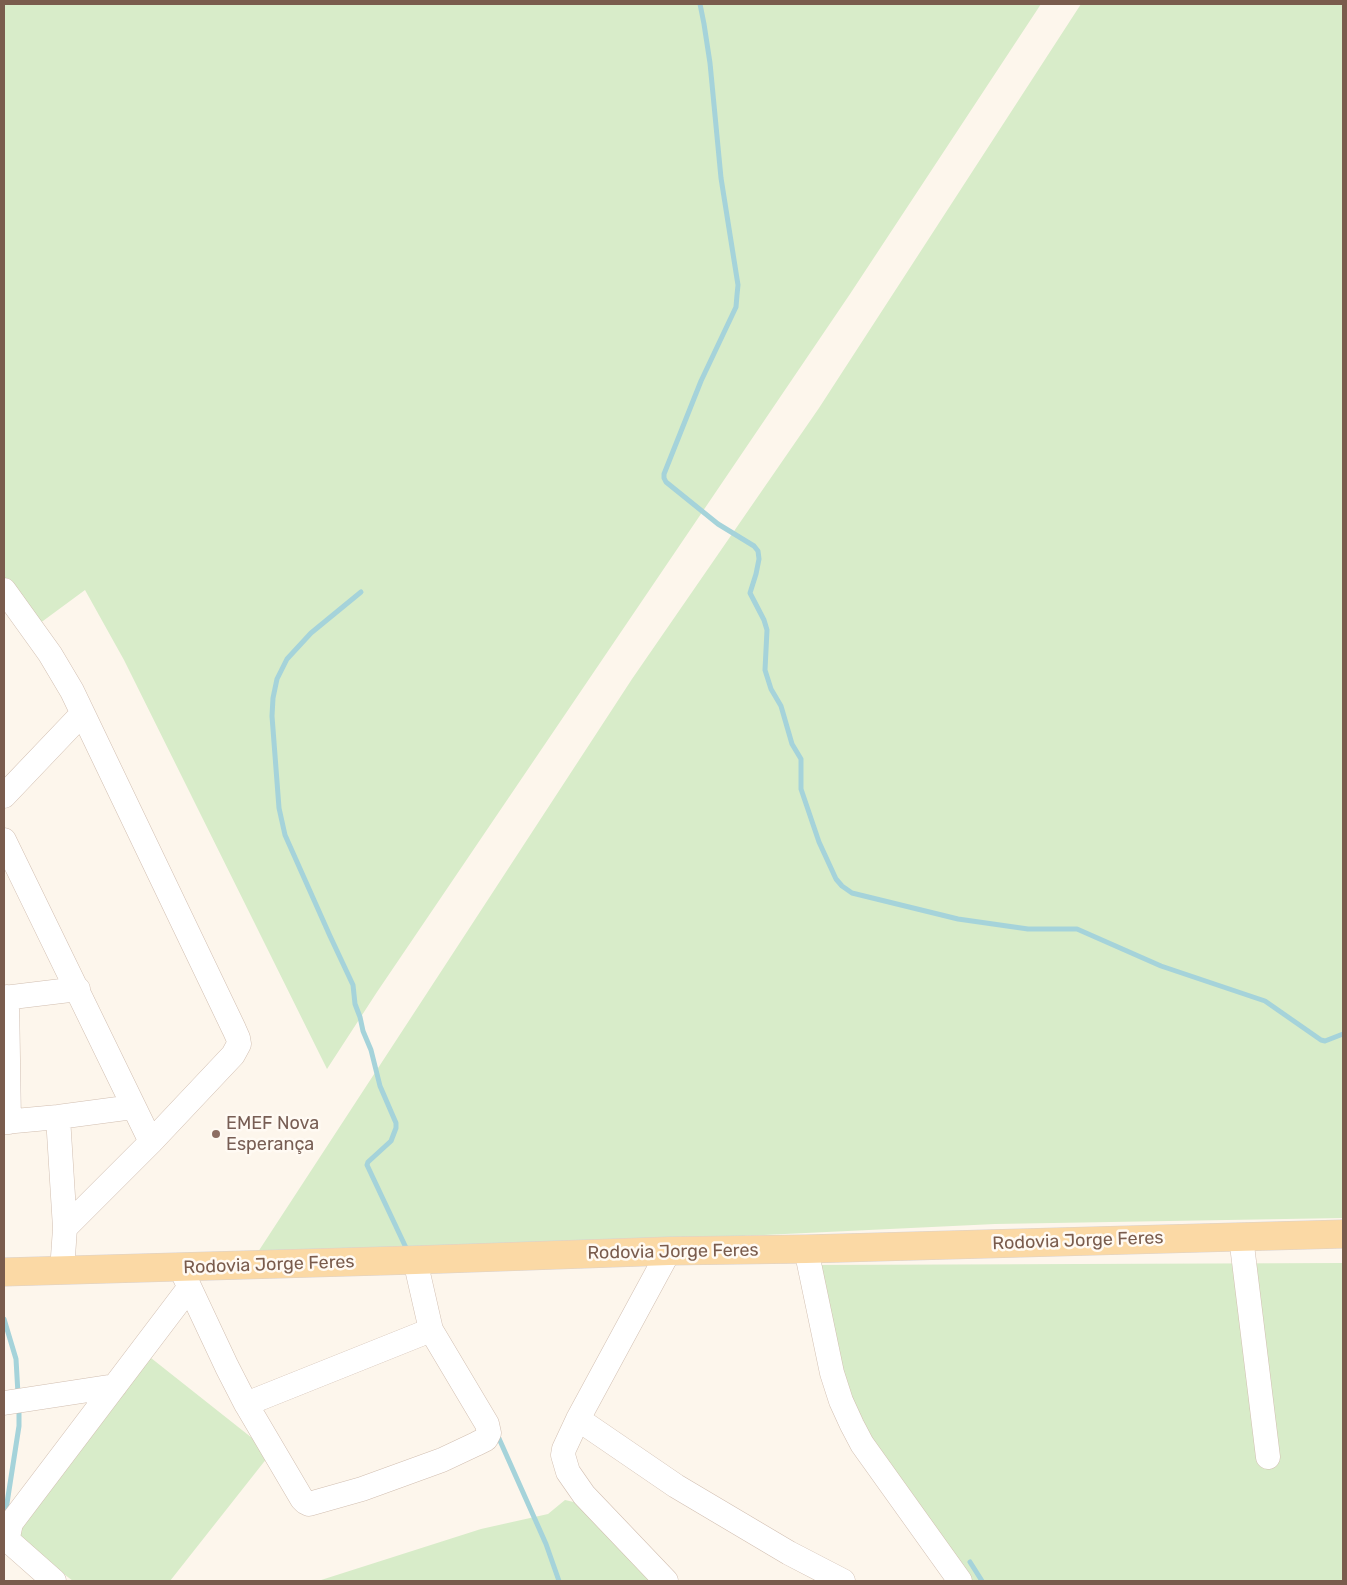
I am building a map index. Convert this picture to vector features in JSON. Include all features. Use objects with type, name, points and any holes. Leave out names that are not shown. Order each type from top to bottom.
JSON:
[{"type":"main road","name":"Rodovia Jorge Feres","points":[[4,1272],[62,1271],[184,1278],[415,1260],[669,1250],[806,1249],[1343,1234]]},
{"type":"street","points":[[4,590],[50,654],[72,691],[238,1038],[239,1044],[233,1055],[151,1142],[65,1228]]},
{"type":"street","points":[[4,796],[82,714]]},
{"type":"street","points":[[4,840],[151,1142]]},
{"type":"street","points":[[78,989],[6,998],[6,1122],[133,1107]]},
{"type":"street","points":[[58,1117],[65,1228],[62,1271]]},
{"type":"street","points":[[1241,1237],[1268,1457]]},
{"type":"street","points":[[806,1249],[832,1373],[841,1401],[852,1425],[862,1444],[960,1581]]},
{"type":"street","points":[[666,1581],[584,1495],[568,1472],[563,1455],[578,1419],[669,1250]]},
{"type":"street","points":[[184,1278],[246,1404],[302,1499],[309,1504],[362,1489],[442,1460],[486,1439],[489,1433],[486,1424],[431,1330],[415,1260]]},
{"type":"street","points":[[54,1581],[11,1543],[8,1537],[11,1524],[115,1386],[184,1278]]},
{"type":"street","points":[[246,1404],[431,1330]]},
{"type":"street","points":[[4,1403],[115,1386]]},
{"type":"street","points":[[578,1419],[676,1486],[789,1553],[843,1581]]},
{"type":"green space","points":[[4,4],[1041,4],[850,294],[377,992],[327,1069],[124,660],[85,590],[28,632],[4,607]]},
{"type":"green space","points":[[1081,4],[1343,4],[1343,1218],[995,1224],[385,1253],[256,1255],[632,679],[819,408]]},
{"type":"green space","points":[[1343,1263],[1343,1581],[963,1581],[857,1430],[813,1265]]},
{"type":"green space","points":[[151,1358],[271,1453],[170,1581],[73,1581],[12,1534]]},
{"type":"green space","points":[[565,1500],[578,1503],[659,1581],[318,1581],[481,1529],[548,1514]]},
{"type":"waterway","points":[[700,4],[710,63],[721,178],[738,285],[736,307],[701,381],[664,478],[666,482],[718,524],[754,546],[758,551],[759,559],[750,593],[767,630],[765,670],[771,689],[781,706],[792,744],[801,759],[801,789],[819,842],[836,879],[852,893],[958,919],[1028,929],[1077,929],[1161,966],[1265,1001],[1321,1040],[1325,1041],[1343,1034]]},
{"type":"waterway","points":[[361,592],[311,633],[287,659],[277,679],[272,716],[279,808],[285,835],[353,985],[355,1004],[371,1050],[380,1086],[396,1123],[391,1141],[367,1165],[408,1252]]},
{"type":"waterway","points":[[4,1319],[16,1359],[18,1394]]},
{"type":"waterway","points":[[5,1516],[19,1426],[19,1408]]},
{"type":"waterway","points":[[497,1434],[546,1544],[559,1581]]},
{"type":"waterway","points":[[970,1562],[982,1581]]},
{"type":"place","name":"EMEF Nova Esperança","points":[[216,1134]]}]
